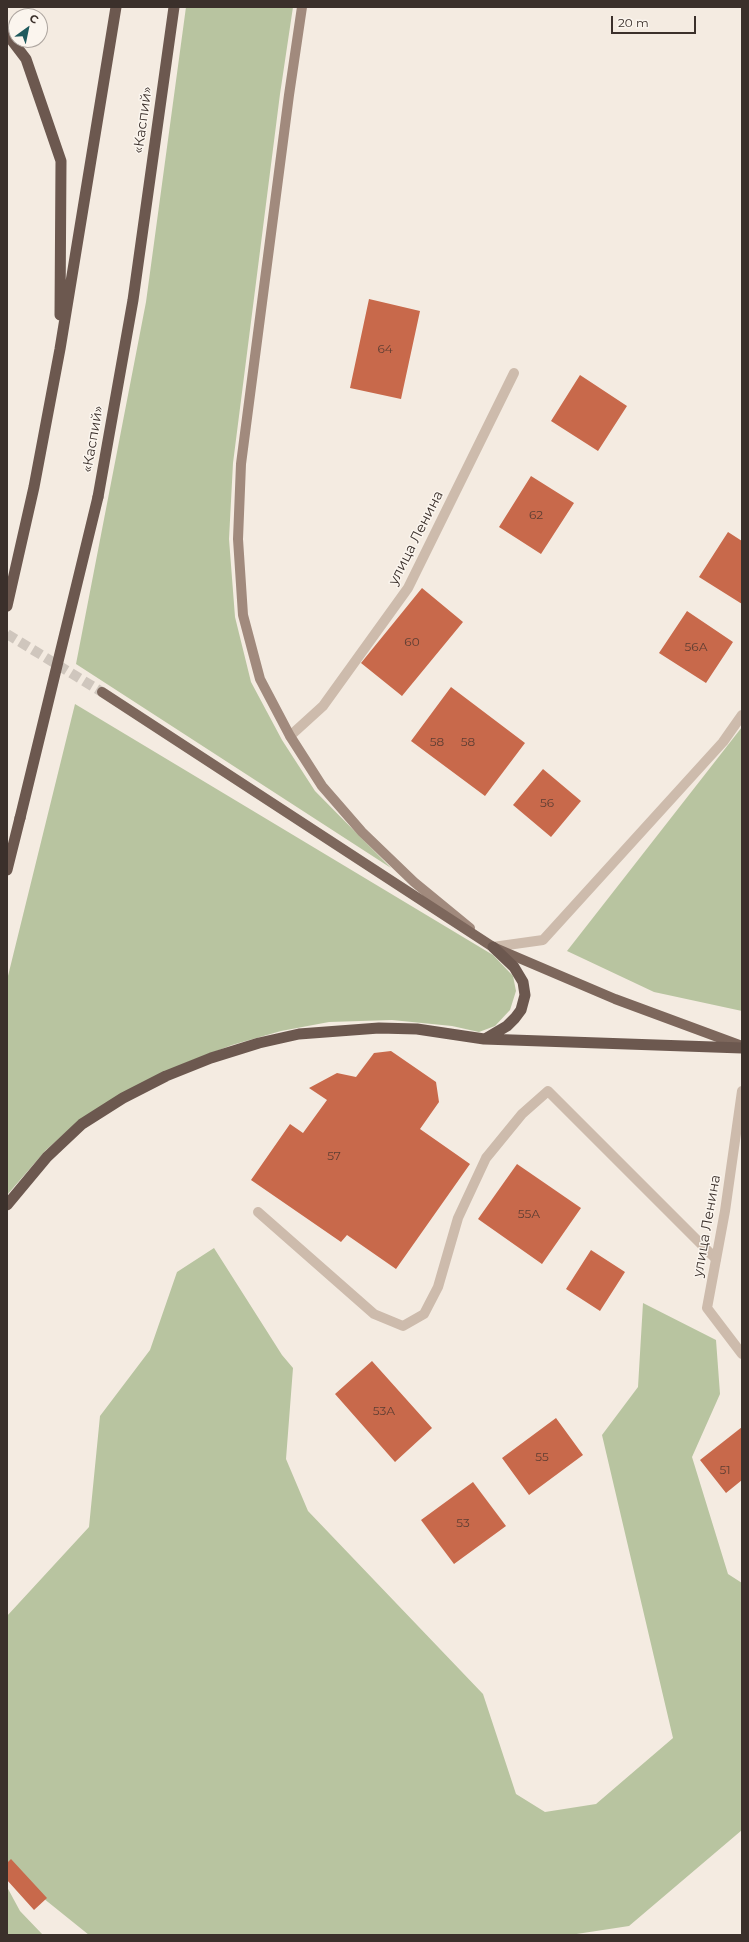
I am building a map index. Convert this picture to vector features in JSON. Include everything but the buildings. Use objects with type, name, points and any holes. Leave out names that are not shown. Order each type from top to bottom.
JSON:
[{"type":"highway","points":[[7,606],[34,487],[60,349],[116,7]]},
{"type":"highway","name":"«Каспий»","points":[[7,870],[98,497],[133,300],[174,7]]},
{"type":"highway","points":[[7,34],[26,59],[61,161],[60,349]]},
{"type":"highway","points":[[484,1039],[507,1026],[515,1018],[521,1010],[525,995],[523,982],[514,967],[493,947]]},
{"type":"highway","points":[[7,1205],[47,1157],[82,1124],[123,1098],[166,1076],[211,1058],[259,1043],[299,1034],[341,1029],[417,1029],[484,1039],[742,1047]]},
{"type":"main road","points":[[302,7],[289,95],[241,464],[238,539],[243,615],[260,679],[290,736],[322,786],[362,832],[414,882],[493,947]]},
{"type":"main road","points":[[102,692],[493,947],[615,999],[742,1047]]},
{"type":"street","name":"улица Ленина","points":[[290,736],[323,706],[408,588],[514,373]]},
{"type":"street","points":[[493,947],[543,940],[723,742],[742,715]]},
{"type":"street","points":[[258,1212],[374,1314],[403,1326],[424,1314],[438,1287],[458,1218],[486,1158],[522,1114],[548,1091],[716,1258]]},
{"type":"street","name":"улица Ленина","points":[[742,1091],[725,1211],[707,1308],[742,1354]]},
{"type":"green space","points":[[186,7],[293,7],[280,94],[233,463],[229,539],[235,617],[251,682],[282,740],[315,791],[391,868],[76,664],[146,302]]},
{"type":"green space","points":[[75,704],[493,955],[513,976],[516,991],[510,1010],[495,1026],[479,1032],[452,1026],[392,1020],[329,1022],[281,1031],[232,1045],[188,1062],[82,1118],[46,1150],[7,1195],[7,980]]},
{"type":"green space","points":[[742,727],[742,1011],[654,992],[567,951]]},
{"type":"green space","points":[[214,1248],[282,1355],[293,1368],[286,1459],[308,1511],[483,1694],[516,1794],[545,1812],[596,1804],[673,1738],[602,1435],[638,1387],[643,1303],[716,1340],[720,1394],[692,1457],[728,1574],[742,1583],[742,1830],[629,1926],[570,1935],[89,1935],[7,1869],[7,1616],[89,1527],[100,1416],[150,1350],[177,1272]]},
{"type":"green space","points":[[7,1887],[20,1911],[43,1935],[7,1935]]},
{"type":"tunnel","points":[[7,634],[102,692]]}]
